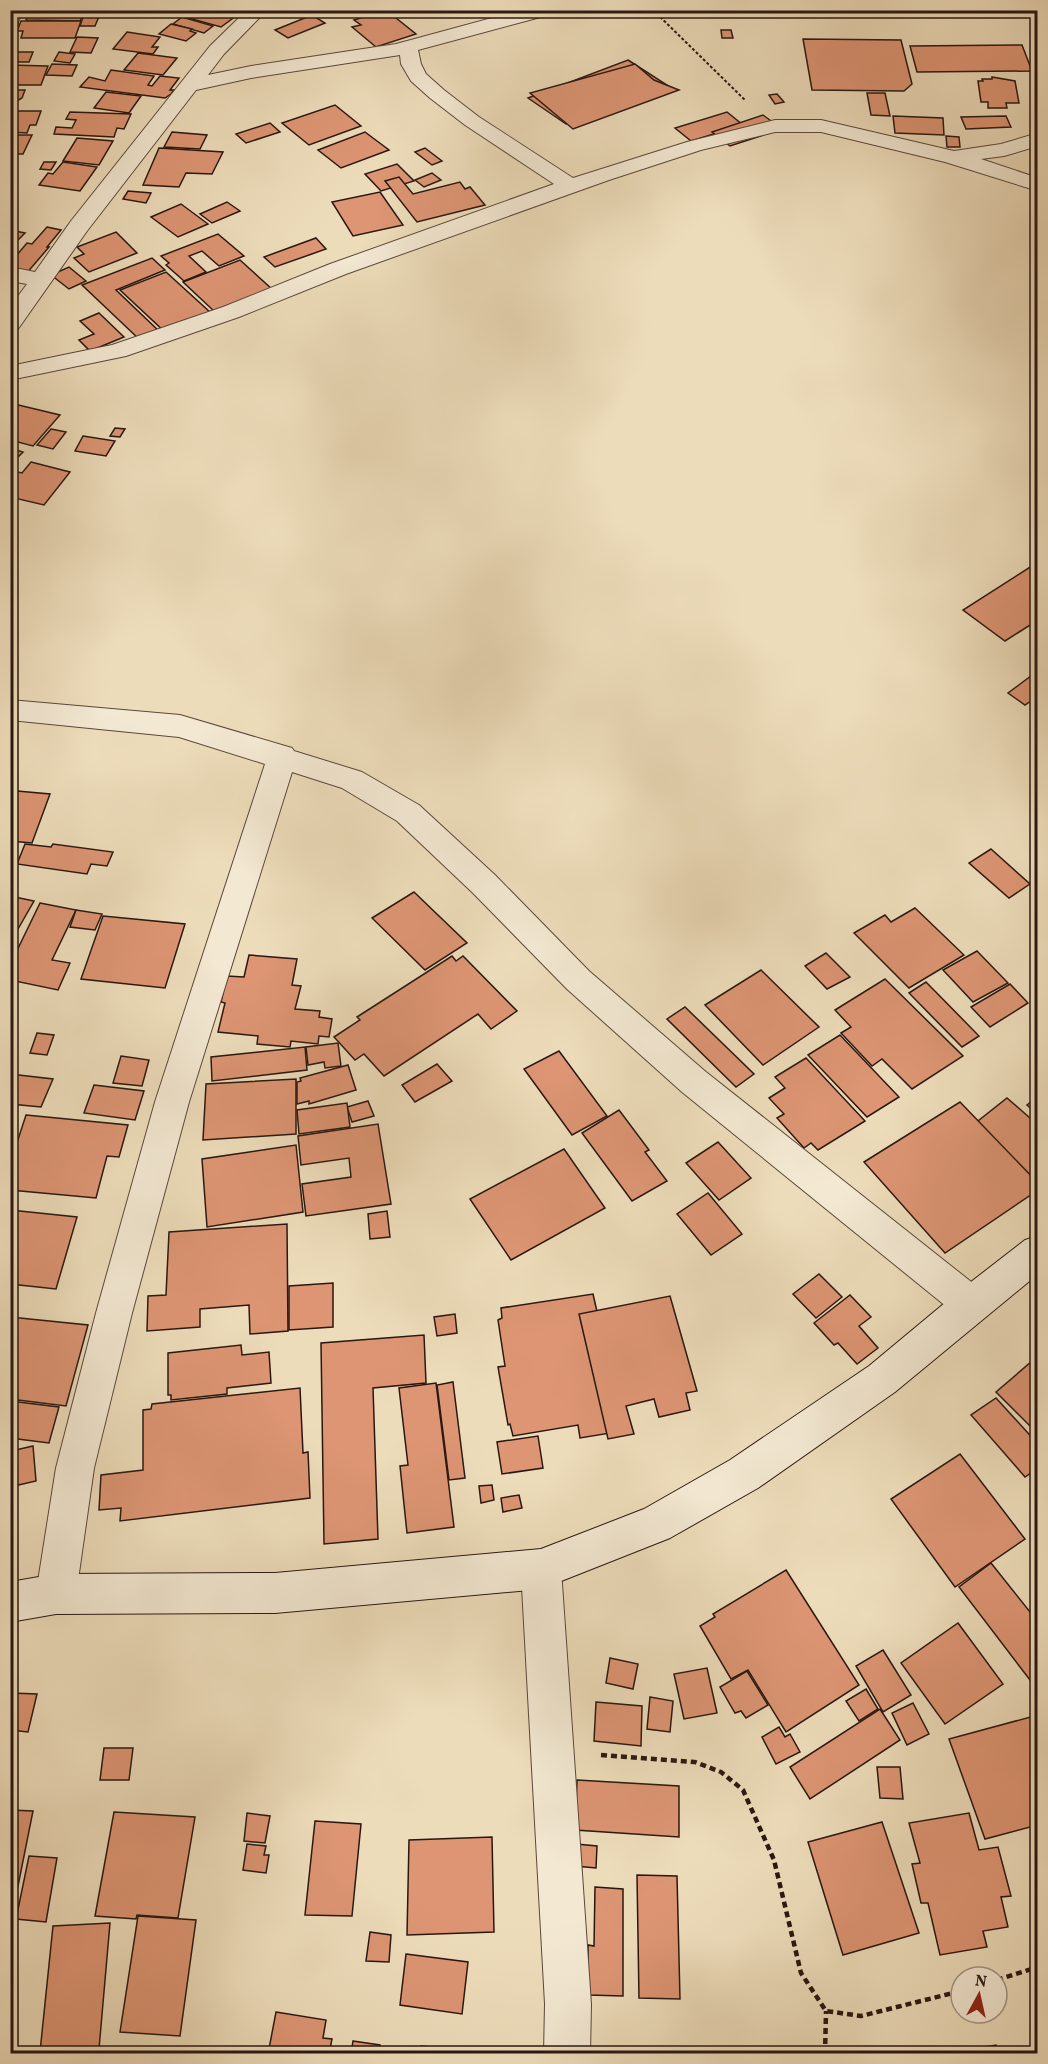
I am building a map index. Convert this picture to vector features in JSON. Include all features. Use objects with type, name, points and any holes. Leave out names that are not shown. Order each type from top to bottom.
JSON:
[{"type":"street","points":[[10,21],[14,10]]},
{"type":"street","points":[[10,324],[79,226],[217,50],[258,10]]},
{"type":"street","points":[[190,85],[251,72],[408,47],[545,10]]},
{"type":"street","points":[[1027,10],[1038,11]]},
{"type":"street","points":[[408,47],[411,64],[418,77],[437,94],[472,122],[571,186]]},
{"type":"street","points":[[10,373],[118,351],[231,312],[338,269],[571,186],[694,146],[775,126],[821,126],[952,157],[1038,185]]},
{"type":"street","points":[[952,157],[1004,150],[1038,140]]},
{"type":"street","points":[[10,274],[42,280]]},
{"type":"street","points":[[10,710],[180,726],[282,756],[352,780],[408,813],[484,885],[578,980],[668,1059],[970,1304]]},
{"type":"street","points":[[56,1594],[75,1468],[120,1291],[172,1102],[282,756]]},
{"type":"street","points":[[10,1602],[56,1594],[275,1593],[541,1569],[656,1524],[744,1474],[882,1379],[970,1304],[1038,1252]]},
{"type":"street","points":[[541,1569],[568,2004],[567,2054]]},
{"type":"path","points":[[653,10],[728,85],[775,126]]},
{"type":"path","points":[[552,1751],[694,1762],[721,1772],[743,1790],[774,1860],[801,1973],[826,2011],[825,2054]]},
{"type":"path","points":[[1009,1976],[1038,1967]]},
{"type":"path","points":[[826,2011],[861,2016],[949,1994]]},
{"type":"building","points":[[22,10],[86,10],[80,21],[26,20],[29,12],[21,12]]},
{"type":"building","points":[[194,10],[234,10],[240,13],[221,27],[185,17]]},
{"type":"building","points":[[386,10],[416,34],[376,47],[352,27],[361,25],[354,20]]},
{"type":"building","points":[[486,10],[525,10],[492,18]]},
{"type":"building","points":[[84,14],[100,14],[95,26],[80,26]]},
{"type":"building","points":[[312,15],[325,23],[288,38],[275,30]]},
{"type":"building","points":[[182,17],[213,26],[204,33],[173,24]]},
{"type":"building","points":[[21,21],[81,21],[75,38],[21,38],[23,31],[17,31]]},
{"type":"building","points":[[171,24],[192,29],[190,31],[196,33],[186,41],[159,34]]},
{"type":"building","points":[[721,30],[731,30],[733,38],[722,38]]},
{"type":"building","points":[[127,32],[160,37],[152,47],[158,47],[153,54],[113,49]]},
{"type":"building","points":[[77,37],[98,38],[91,53],[70,52]]},
{"type":"building","points":[[803,39],[901,40],[912,84],[904,91],[812,90]]},
{"type":"building","points":[[1022,45],[1032,71],[917,72],[910,46]]},
{"type":"building","points":[[15,52],[33,52],[29,62],[11,62]]},
{"type":"building","points":[[59,52],[75,54],[70,63],[54,61]]},
{"type":"building","points":[[138,53],[177,58],[163,75],[124,70]]},
{"type":"building","points":[[628,60],[667,85],[566,124],[528,98]]},
{"type":"building","points":[[52,64],[77,65],[72,76],[46,75]]},
{"type":"building","points":[[635,64],[654,80],[679,90],[573,129],[530,93]]},
{"type":"building","points":[[10,65],[48,66],[41,85],[10,85]]},
{"type":"building","points":[[111,70],[154,76],[148,85],[152,86],[160,76],[179,78],[170,90],[174,90],[165,98],[80,87],[89,77],[105,81]]},
{"type":"building","points":[[992,77],[1015,81],[1019,103],[1006,103],[1007,108],[988,108],[988,102],[981,102],[978,81],[992,79]]},
{"type":"building","points":[[10,90],[25,90],[22,98],[17,101],[10,100]]},
{"type":"building","points":[[106,92],[141,96],[129,113],[94,108]]},
{"type":"building","points":[[867,93],[885,93],[890,116],[871,115]]},
{"type":"building","points":[[777,94],[784,102],[775,104],[769,95]]},
{"type":"building","points":[[335,105],[361,126],[309,145],[282,123]]},
{"type":"building","points":[[10,111],[41,111],[36,125],[30,125],[27,133],[10,132]]},
{"type":"building","points":[[70,112],[131,114],[124,129],[117,128],[114,137],[54,134],[56,127],[72,128],[76,120],[66,119]]},
{"type":"building","points":[[727,112],[743,125],[691,141],[675,128]]},
{"type":"building","points":[[763,115],[782,129],[730,146],[712,132]]},
{"type":"building","points":[[893,116],[943,118],[944,135],[895,133]]},
{"type":"building","points":[[1006,116],[1011,127],[966,129],[961,117]]},
{"type":"building","points":[[270,123],[280,132],[246,143],[236,134]]},
{"type":"building","points":[[172,132],[207,135],[200,149],[164,147]]},
{"type":"building","points":[[365,132],[389,150],[341,168],[318,150]]},
{"type":"building","points":[[14,135],[32,135],[23,154],[10,154],[10,142]]},
{"type":"building","points":[[946,136],[959,137],[960,147],[947,147]]},
{"type":"building","points":[[77,138],[113,141],[99,165],[63,161]]},
{"type":"building","points":[[159,148],[223,152],[212,174],[186,173],[179,187],[143,185]]},
{"type":"building","points":[[425,148],[442,161],[432,165],[415,152]]},
{"type":"building","points":[[44,162],[56,162],[51,170],[40,169]]},
{"type":"building","points":[[63,162],[97,167],[80,191],[39,185],[48,173],[53,174]]},
{"type":"building","points":[[397,164],[414,181],[381,191],[365,174]]},
{"type":"building","points":[[432,173],[441,180],[424,187],[415,180]]},
{"type":"building","points":[[399,177],[413,194],[460,182],[465,189],[470,187],[485,205],[417,222],[385,181]]},
{"type":"building","points":[[128,191],[151,193],[146,203],[123,199]]},
{"type":"building","points":[[380,192],[403,225],[353,236],[332,202]]},
{"type":"building","points":[[227,202],[240,211],[212,223],[200,214]]},
{"type":"building","points":[[181,204],[208,224],[178,237],[151,217]]},
{"type":"building","points":[[47,227],[61,230],[47,247],[49,247],[26,274],[10,271],[10,263],[27,243],[32,244]]},
{"type":"building","points":[[10,230],[25,233],[10,248]]},
{"type":"building","points":[[116,232],[137,253],[89,272],[74,258],[84,254],[77,247]]},
{"type":"building","points":[[218,234],[244,256],[219,266],[202,251],[189,256],[206,272],[184,281],[166,265],[169,263],[161,256]]},
{"type":"building","points":[[316,238],[326,249],[275,267],[264,257]]},
{"type":"building","points":[[152,258],[165,270],[116,290],[161,333],[141,341],[82,285]]},
{"type":"building","points":[[240,260],[274,291],[216,313],[183,282]]},
{"type":"building","points":[[69,267],[86,281],[69,289],[51,275]]},
{"type":"building","points":[[166,272],[211,313],[165,332],[120,290]]},
{"type":"building","points":[[99,313],[124,337],[90,351],[79,340],[94,334],[80,321]]},
{"type":"building","points":[[10,403],[60,415],[33,446],[10,440]]},
{"type":"building","points":[[115,428],[125,429],[120,437],[110,436]]},
{"type":"building","points":[[51,429],[66,432],[53,449],[37,445]]},
{"type":"building","points":[[83,436],[115,441],[106,456],[75,451]]},
{"type":"building","points":[[10,448],[23,452],[10,465]]},
{"type":"building","points":[[31,462],[70,472],[44,505],[10,497],[10,481],[18,472],[22,473]]},
{"type":"building","points":[[1035,564],[1038,566],[1038,620],[1005,641],[963,610]]},
{"type":"building","points":[[1035,673],[1038,675],[1038,696],[1025,705],[1008,693]]},
{"type":"building","points":[[17,791],[50,794],[32,843],[10,841],[10,807]]},
{"type":"building","points":[[25,844],[51,847],[53,844],[113,852],[107,866],[91,864],[87,874],[17,864]]},
{"type":"building","points":[[991,849],[1030,884],[1009,898],[969,863]]},
{"type":"building","points":[[414,892],[467,943],[425,970],[372,918]]},
{"type":"building","points":[[10,896],[34,901],[10,943]]},
{"type":"building","points":[[40,903],[76,910],[52,960],[70,963],[58,990],[10,980],[10,965]]},
{"type":"building","points":[[915,908],[964,955],[909,988],[854,933],[885,915],[891,922]]},
{"type":"building","points":[[76,910],[102,914],[95,930],[70,927]]},
{"type":"building","points":[[103,916],[185,924],[165,988],[81,979]]},
{"type":"building","points":[[977,951],[1008,983],[973,1002],[943,970]]},
{"type":"building","points":[[826,953],[850,977],[827,989],[805,966]]},
{"type":"building","points":[[249,955],[297,959],[292,985],[301,986],[295,1009],[320,1011],[319,1017],[332,1019],[329,1037],[319,1036],[318,1044],[291,1041],[290,1047],[257,1044],[258,1036],[218,1032],[225,1003],[221,1002],[227,976],[244,977]]},
{"type":"building","points":[[452,956],[456,961],[463,956],[517,1011],[491,1029],[478,1014],[384,1076],[364,1054],[355,1060],[334,1037],[360,1020],[357,1017]]},
{"type":"building","points":[[761,970],[819,1027],[763,1065],[705,1005]]},
{"type":"building","points":[[885,979],[963,1056],[912,1089],[882,1059],[872,1066],[841,1033],[851,1027],[835,1010]]},
{"type":"building","points":[[926,982],[979,1036],[962,1047],[909,993]]},
{"type":"building","points":[[1010,984],[1028,1003],[990,1027],[971,1007]]},
{"type":"building","points":[[685,1007],[754,1074],[736,1087],[667,1019]]},
{"type":"building","points":[[37,1033],[54,1035],[47,1055],[30,1053]]},
{"type":"building","points":[[840,1035],[899,1097],[867,1117],[808,1055]]},
{"type":"building","points":[[338,1043],[341,1066],[325,1068],[324,1062],[308,1065],[306,1047]]},
{"type":"building","points":[[305,1047],[307,1070],[212,1081],[211,1057]]},
{"type":"building","points":[[559,1051],[607,1116],[572,1135],[524,1069]]},
{"type":"building","points":[[121,1056],[149,1060],[142,1086],[113,1083]]},
{"type":"building","points":[[806,1058],[865,1121],[818,1150],[811,1143],[804,1148],[777,1118],[784,1114],[769,1098],[785,1088],[775,1077]]},
{"type":"building","points":[[437,1064],[452,1081],[415,1102],[402,1085]]},
{"type":"building","points":[[348,1065],[356,1090],[309,1104],[309,1101],[297,1104],[297,1082],[301,1081],[300,1078]]},
{"type":"building","points":[[10,1074],[53,1079],[41,1107],[10,1104]]},
{"type":"building","points":[[296,1079],[296,1134],[203,1140],[206,1084]]},
{"type":"building","points":[[94,1085],[144,1091],[135,1120],[84,1113]]},
{"type":"building","points":[[1038,1096],[1038,1115],[1027,1105]]},
{"type":"building","points":[[1007,1098],[1038,1125],[1038,1180],[1023,1193],[959,1136]]},
{"type":"building","points":[[368,1101],[374,1116],[352,1122],[347,1107]]},
{"type":"building","points":[[960,1102],[1038,1183],[1038,1190],[945,1253],[864,1162]]},
{"type":"building","points":[[347,1103],[350,1127],[299,1134],[297,1110]]},
{"type":"building","points":[[619,1110],[649,1150],[645,1152],[667,1181],[632,1201],[582,1133]]},
{"type":"building","points":[[26,1115],[128,1125],[119,1157],[107,1156],[96,1198],[10,1190],[10,1164]]},
{"type":"building","points":[[378,1124],[391,1204],[306,1216],[302,1184],[351,1177],[349,1158],[301,1165],[298,1136]]},
{"type":"building","points":[[718,1142],[751,1178],[719,1200],[686,1163]]},
{"type":"building","points":[[296,1145],[303,1212],[207,1227],[202,1159]]},
{"type":"building","points":[[564,1149],[605,1208],[511,1260],[470,1199]]},
{"type":"building","points":[[708,1193],[742,1234],[711,1255],[677,1214]]},
{"type":"building","points":[[10,1210],[77,1217],[56,1289],[10,1284]]},
{"type":"building","points":[[387,1211],[390,1237],[370,1239],[368,1214]]},
{"type":"building","points":[[287,1224],[288,1331],[250,1334],[249,1305],[200,1309],[200,1327],[147,1331],[148,1296],[166,1295],[169,1232]]},
{"type":"building","points":[[819,1274],[842,1297],[816,1318],[793,1294]]},
{"type":"building","points":[[333,1283],[333,1327],[289,1330],[289,1286]]},
{"type":"building","points":[[593,1294],[598,1316],[600,1316],[623,1431],[580,1438],[578,1425],[513,1436],[510,1424],[508,1425],[498,1367],[505,1366],[498,1320],[502,1318],[501,1308]]},
{"type":"building","points":[[850,1295],[871,1317],[859,1326],[878,1348],[857,1364],[838,1343],[834,1345],[814,1323]]},
{"type":"building","points":[[670,1296],[697,1391],[686,1393],[690,1410],[659,1417],[654,1399],[626,1406],[634,1434],[608,1439],[579,1314]]},
{"type":"building","points":[[455,1314],[457,1333],[437,1336],[434,1317]]},
{"type":"building","points":[[10,1317],[88,1325],[66,1406],[10,1399]]},
{"type":"building","points":[[424,1335],[426,1383],[373,1388],[378,1539],[324,1544],[321,1343]]},
{"type":"building","points":[[241,1345],[242,1355],[269,1352],[271,1383],[227,1388],[227,1394],[171,1400],[171,1395],[168,1395],[168,1353]]},
{"type":"building","points":[[1038,1356],[1038,1434],[996,1392]]},
{"type":"building","points":[[453,1382],[465,1478],[449,1480],[437,1385]]},
{"type":"building","points":[[436,1383],[454,1527],[407,1533],[400,1466],[408,1465],[399,1388]]},
{"type":"building","points":[[300,1388],[303,1453],[308,1452],[310,1498],[120,1521],[121,1508],[99,1510],[101,1475],[143,1470],[143,1410],[151,1409],[152,1404]]},
{"type":"building","points":[[996,1398],[1038,1444],[1038,1468],[1025,1477],[971,1415]]},
{"type":"building","points":[[10,1401],[59,1407],[49,1443],[10,1438]]},
{"type":"building","points":[[538,1436],[543,1468],[502,1474],[497,1442]]},
{"type":"building","points":[[33,1446],[36,1481],[14,1486],[11,1451]]},
{"type":"building","points":[[960,1454],[1025,1539],[955,1587],[891,1499]]},
{"type":"building","points":[[492,1485],[494,1500],[481,1503],[479,1486]]},
{"type":"building","points":[[519,1495],[522,1508],[503,1512],[501,1498]]},
{"type":"building","points":[[991,1563],[1038,1622],[1038,1675],[1030,1680],[959,1587]]},
{"type":"building","points":[[786,1570],[859,1685],[786,1732],[748,1670],[731,1679],[700,1626],[715,1617],[713,1614]]},
{"type":"building","points":[[958,1623],[1003,1684],[945,1724],[901,1663]]},
{"type":"building","points":[[883,1650],[911,1695],[883,1712],[856,1666]]},
{"type":"building","points":[[610,1658],[638,1664],[633,1689],[606,1683]]},
{"type":"building","points":[[707,1668],[717,1713],[684,1719],[674,1674]]},
{"type":"building","points":[[747,1671],[768,1705],[746,1718],[741,1711],[735,1713],[720,1687]]},
{"type":"building","points":[[866,1689],[878,1709],[859,1721],[846,1701]]},
{"type":"building","points":[[11,1693],[37,1694],[28,1732],[10,1730]]},
{"type":"building","points":[[650,1697],[673,1701],[670,1732],[647,1729]]},
{"type":"building","points":[[596,1702],[642,1706],[641,1746],[594,1741]]},
{"type":"building","points":[[913,1703],[929,1734],[907,1745],[892,1713]]},
{"type":"building","points":[[880,1709],[900,1740],[810,1799],[790,1767]]},
{"type":"building","points":[[1038,1715],[1038,1825],[985,1839],[949,1739]]},
{"type":"building","points":[[779,1727],[785,1737],[790,1734],[800,1752],[776,1764],[762,1737]]},
{"type":"building","points":[[104,1748],[133,1748],[129,1780],[100,1780]]},
{"type":"building","points":[[877,1767],[900,1767],[903,1799],[880,1798]]},
{"type":"building","points":[[577,1780],[679,1786],[679,1837],[575,1830]]},
{"type":"building","points":[[10,1810],[33,1811],[10,1926]]},
{"type":"building","points":[[114,1812],[195,1817],[178,1918],[137,1915],[136,1919],[95,1916]]},
{"type":"building","points":[[247,1813],[270,1816],[265,1843],[244,1841]]},
{"type":"building","points":[[969,1813],[979,1850],[998,1847],[1011,1896],[1001,1897],[1008,1927],[983,1931],[987,1947],[940,1955],[928,1903],[921,1903],[912,1864],[920,1863],[909,1823]]},
{"type":"building","points":[[315,1821],[361,1824],[352,1916],[305,1915]]},
{"type":"building","points":[[882,1822],[919,1933],[843,1955],[808,1842]]},
{"type":"building","points":[[492,1837],[494,1932],[407,1935],[409,1840]]},
{"type":"building","points":[[247,1844],[266,1846],[264,1855],[269,1855],[266,1873],[243,1870]]},
{"type":"building","points":[[576,1844],[597,1846],[596,1868],[575,1866]]},
{"type":"building","points":[[29,1856],[57,1858],[46,1922],[16,1919]]},
{"type":"building","points":[[637,1875],[677,1876],[680,1999],[639,1998]]},
{"type":"building","points":[[595,1887],[623,1889],[623,1996],[588,1995],[588,1945],[594,1946]]},
{"type":"building","points":[[138,1916],[196,1920],[180,2036],[120,2032]]},
{"type":"building","points":[[110,1923],[99,2049],[40,2052],[53,1926]]},
{"type":"building","points":[[370,1932],[391,1935],[389,1962],[366,1961]]},
{"type":"building","points":[[406,1954],[468,1962],[462,2014],[400,2005]]},
{"type":"building","points":[[276,2012],[326,2020],[323,2038],[332,2039],[329,2054],[268,2054]]},
{"type":"building","points":[[353,2041],[380,2045],[381,2050],[420,2053],[421,2046],[464,2050],[464,2054],[351,2054]]},
{"type":"building","points":[[996,2045],[998,2054],[942,2054]]}]
